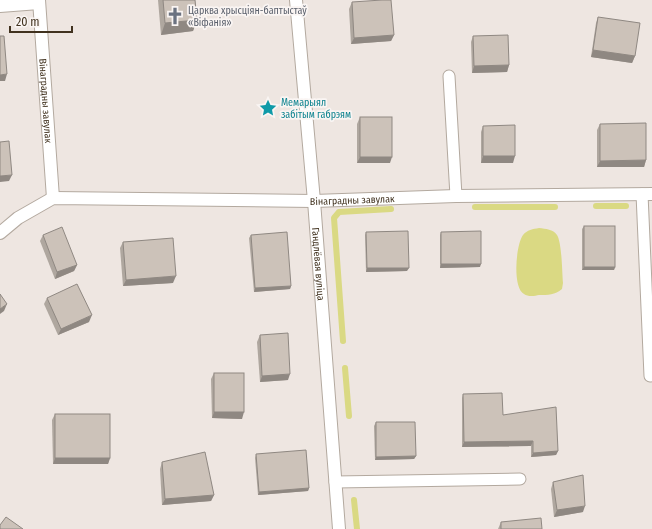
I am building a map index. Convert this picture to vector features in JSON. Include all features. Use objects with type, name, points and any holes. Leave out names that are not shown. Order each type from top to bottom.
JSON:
[{"type":"street","name":"Гандлёвая вуліца","points":[[296,0],[314,201],[339,529]]},
{"type":"street","name":"Вінаградны завулак","points":[[0,6],[39,1],[53,198],[314,201],[456,196],[647,194]]},
{"type":"street","points":[[0,233],[18,218],[53,198]]},
{"type":"lane","points":[[449,76],[456,196]]},
{"type":"lane","points":[[647,194],[650,376]]},
{"type":"lane","points":[[335,482],[520,479]]},
{"type":"shaded area","points":[[539,228],[551,230],[559,239],[563,283],[562,289],[554,294],[529,296],[520,290],[518,284],[516,266],[517,256],[523,235],[532,229]]},
{"type":"building","points":[[163,0],[195,0],[197,20],[165,23]]},
{"type":"building","points":[[391,0],[394,35],[354,38],[352,2]]},
{"type":"building","points":[[598,17],[640,23],[635,56],[593,50]]},
{"type":"building","points":[[508,35],[509,65],[474,66],[473,36]]},
{"type":"building","points":[[0,36],[4,36],[7,74],[0,75]]},
{"type":"building","points":[[360,117],[392,117],[392,157],[360,157]]},
{"type":"building","points":[[646,123],[646,160],[600,161],[600,124]]},
{"type":"building","points":[[515,125],[515,156],[483,156],[483,126]]},
{"type":"building","points":[[9,141],[12,175],[0,176],[0,142]]},
{"type":"building","points":[[584,226],[615,226],[615,267],[584,267]]},
{"type":"building","points":[[62,227],[77,265],[57,272],[43,235]]},
{"type":"building","points":[[408,231],[409,268],[367,268],[366,232]]},
{"type":"building","points":[[481,231],[481,264],[441,264],[441,232]]},
{"type":"building","points":[[287,232],[291,286],[255,288],[251,235]]},
{"type":"building","points":[[173,238],[176,276],[126,280],[123,242]]},
{"type":"building","points":[[77,284],[92,315],[61,329],[47,298]]},
{"type":"building","points":[[0,294],[7,304],[0,309]]},
{"type":"building","points":[[288,333],[290,374],[262,376],[260,335]]},
{"type":"building","points":[[214,373],[244,373],[244,412],[214,412]]},
{"type":"building","points":[[502,393],[503,415],[556,407],[558,451],[533,453],[533,441],[464,442],[463,394]]},
{"type":"building","points":[[55,414],[110,414],[110,458],[55,458]]},
{"type":"building","points":[[376,422],[415,422],[416,456],[376,457]]},
{"type":"building","points":[[306,450],[309,488],[259,492],[256,454]]},
{"type":"building","points":[[205,452],[214,495],[165,499],[162,462]]},
{"type":"building","points":[[583,475],[585,506],[557,510],[553,482]]},
{"type":"building","points":[[6,517],[23,529],[0,529],[0,525]]},
{"type":"building","points":[[541,518],[542,529],[501,529],[501,522]]},
{"type":"waterway","points":[[596,206],[626,206]]},
{"type":"waterway","points":[[475,207],[555,207]]},
{"type":"waterway","points":[[343,341],[334,218],[339,212],[391,209]]},
{"type":"waterway","points":[[345,368],[349,416]]},
{"type":"waterway","points":[[354,500],[357,529]]},
{"type":"place","name":"Царква хрысціян-баптыстаў «Віфанія»","points":[[175,16]]},
{"type":"place","name":"Мемарыял забітым габрэям","points":[[268,108]]}]
